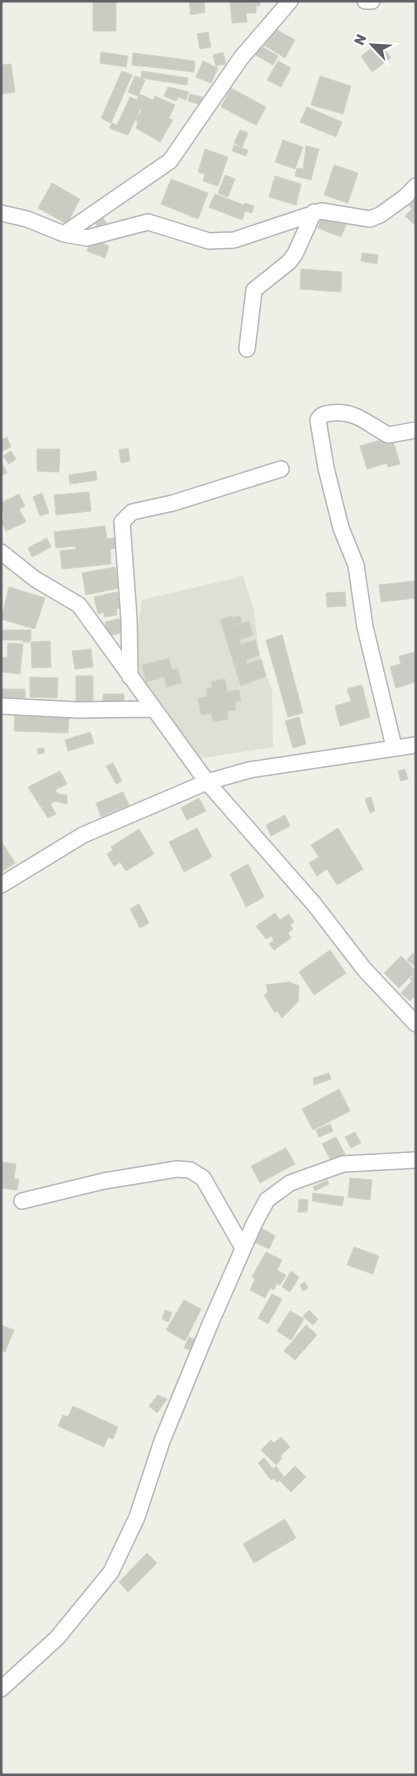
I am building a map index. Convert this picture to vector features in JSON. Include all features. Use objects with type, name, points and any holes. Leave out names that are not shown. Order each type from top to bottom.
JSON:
[{"type":"street","points":[[64,234],[170,162],[240,58],[290,1]]},
{"type":"street","points":[[365,1],[372,1]]},
{"type":"street","points":[[1,213],[27,218],[64,234],[87,238],[148,222],[209,241],[222,242],[234,240],[314,212],[321,211],[370,218],[380,215],[416,186]]},
{"type":"street","points":[[247,349],[254,290],[289,262],[295,254],[314,212]]},
{"type":"street","points":[[394,747],[365,628],[356,565],[341,528],[326,468],[318,420],[324,414],[343,412],[364,420],[388,435],[416,430]]},
{"type":"street","points":[[130,677],[122,522],[132,512],[173,503],[281,469]]},
{"type":"street","points":[[1,552],[35,579],[79,606],[207,782],[314,904],[364,969],[416,1024]]},
{"type":"street","points":[[1,706],[78,710],[153,709]]},
{"type":"street","points":[[1,885],[83,835],[207,782],[249,770],[416,745]]},
{"type":"street","points":[[1,1689],[57,1638],[111,1572],[137,1517],[162,1441],[243,1248],[268,1200],[290,1183],[343,1164],[416,1160]]},
{"type":"street","points":[[22,1201],[104,1181],[177,1169],[190,1170],[202,1178],[243,1248]]},
{"type":"shaded area","points":[[243,576],[254,610],[259,654],[272,691],[273,747],[197,759],[131,670],[142,600]]},
{"type":"building","points":[[93,1],[116,1],[116,31],[93,31]]},
{"type":"building","points":[[189,1],[204,1],[205,12],[191,15]]},
{"type":"building","points":[[230,1],[260,1],[260,5],[256,6],[256,13],[246,13],[247,22],[232,23]]},
{"type":"building","points":[[272,27],[295,40],[285,58],[262,44]]},
{"type":"building","points":[[208,32],[211,47],[200,49],[197,34]]},
{"type":"building","points":[[380,42],[391,58],[372,72],[361,56]]},
{"type":"building","points":[[259,45],[278,56],[273,65],[254,54]]},
{"type":"building","points":[[101,52],[128,56],[126,67],[100,63]]},
{"type":"building","points":[[223,52],[226,64],[216,66],[213,55]]},
{"type":"building","points":[[133,53],[195,61],[194,72],[132,65]]},
{"type":"building","points":[[203,61],[218,68],[211,83],[196,77]]},
{"type":"building","points":[[278,61],[291,68],[281,87],[267,80]]},
{"type":"building","points":[[11,64],[15,92],[1,94],[1,65]]},
{"type":"building","points":[[122,71],[132,75],[111,123],[101,118]]},
{"type":"building","points":[[142,71],[188,78],[187,85],[141,78]]},
{"type":"building","points":[[135,76],[145,80],[138,96],[128,92]]},
{"type":"building","points":[[320,76],[351,86],[343,114],[311,105]]},
{"type":"building","points":[[168,87],[189,92],[186,100],[178,97],[176,101],[164,96]]},
{"type":"building","points":[[231,88],[266,107],[256,125],[221,107]]},
{"type":"building","points":[[139,94],[153,100],[155,96],[175,105],[169,118],[173,120],[160,142],[136,128],[138,122],[135,120],[142,110],[140,109],[128,135],[109,128],[112,123],[117,125],[130,97],[137,100]]},
{"type":"building","points":[[190,94],[203,97],[201,105],[188,101]]},
{"type":"building","points":[[307,107],[342,122],[336,137],[300,122]]},
{"type":"building","points":[[240,130],[248,133],[242,147],[234,143]]},
{"type":"building","points":[[283,140],[303,147],[295,169],[275,162]]},
{"type":"building","points":[[234,145],[248,150],[246,156],[232,151]]},
{"type":"building","points":[[306,146],[319,149],[311,180],[295,176],[297,168],[303,169]]},
{"type":"building","points":[[205,149],[228,157],[218,186],[203,181],[205,174],[198,172]]},
{"type":"building","points":[[334,165],[358,173],[348,203],[324,195]]},
{"type":"building","points":[[225,175],[235,179],[228,197],[218,193]]},
{"type":"building","points":[[275,176],[301,184],[296,205],[269,197]]},
{"type":"building","points":[[171,179],[208,193],[198,219],[161,204]]},
{"type":"building","points":[[52,183],[80,199],[67,224],[38,208]]},
{"type":"building","points":[[215,194],[244,205],[245,203],[254,206],[252,213],[245,211],[242,220],[209,207]]},
{"type":"building","points":[[416,197],[416,226],[405,216],[412,209],[409,206]]},
{"type":"building","points":[[324,211],[348,220],[341,237],[318,228]]},
{"type":"building","points":[[103,218],[108,226],[101,231],[95,223]]},
{"type":"building","points":[[91,239],[109,246],[105,258],[87,251]]},
{"type":"building","points":[[362,253],[378,255],[377,264],[361,261]]},
{"type":"building","points":[[301,269],[342,272],[341,292],[300,289]]},
{"type":"building","points":[[7,437],[11,447],[2,451],[1,440]]},
{"type":"building","points":[[388,438],[389,442],[393,441],[400,464],[388,467],[387,463],[367,469],[360,446]]},
{"type":"building","points":[[128,448],[130,461],[121,463],[119,450]]},
{"type":"building","points":[[37,449],[60,449],[59,472],[37,471]]},
{"type":"building","points":[[11,451],[16,459],[9,464],[3,456]]},
{"type":"building","points":[[1,461],[7,473],[1,476]]},
{"type":"building","points":[[96,471],[97,480],[70,484],[69,475]]},
{"type":"building","points":[[89,492],[91,511],[56,515],[54,495]]},
{"type":"building","points":[[42,493],[49,513],[40,516],[33,497]]},
{"type":"building","points":[[19,494],[25,506],[19,509],[26,522],[6,531],[1,521],[4,518],[1,503]]},
{"type":"building","points":[[105,526],[107,539],[114,538],[116,548],[110,549],[111,564],[62,569],[60,551],[76,549],[75,546],[56,548],[54,532]]},
{"type":"building","points":[[47,538],[51,547],[32,557],[28,548]]},
{"type":"building","points":[[115,567],[119,588],[86,595],[82,573]]},
{"type":"building","points":[[415,581],[416,598],[381,602],[379,585]]},
{"type":"building","points":[[9,587],[45,598],[35,629],[1,619]]},
{"type":"building","points":[[117,592],[121,608],[116,609],[117,615],[104,617],[104,612],[98,614],[94,597]]},
{"type":"building","points":[[345,592],[346,606],[327,607],[326,593]]},
{"type":"building","points":[[232,616],[232,618],[240,616],[242,622],[235,626],[249,621],[253,635],[239,640],[241,644],[255,640],[260,655],[246,660],[247,664],[261,659],[266,676],[241,686],[220,620]]},
{"type":"building","points":[[123,618],[126,632],[108,636],[105,622]]},
{"type":"building","points":[[1,630],[31,630],[31,639],[29,642],[23,642],[23,640],[1,640]]},
{"type":"building","points":[[282,635],[303,713],[288,717],[266,640]]},
{"type":"building","points":[[50,641],[51,667],[32,668],[31,642]]},
{"type":"building","points":[[8,643],[23,644],[20,674],[1,672],[1,657],[7,658]]},
{"type":"building","points":[[91,649],[93,667],[75,669],[72,651]]},
{"type":"building","points":[[415,652],[416,682],[396,688],[390,667],[401,664],[399,656]]},
{"type":"building","points":[[169,658],[172,670],[177,668],[182,683],[167,687],[164,677],[146,682],[142,665]]},
{"type":"building","points":[[76,676],[93,676],[93,703],[76,703]]},
{"type":"building","points":[[30,677],[58,678],[57,698],[30,697]]},
{"type":"building","points":[[225,679],[227,692],[239,690],[241,701],[235,702],[236,710],[227,711],[228,719],[213,722],[211,713],[201,715],[198,698],[207,697],[206,689],[212,688],[211,682]]},
{"type":"building","points":[[362,685],[370,717],[340,726],[335,706],[351,701],[347,689]]},
{"type":"building","points":[[1,689],[25,689],[25,701],[1,701]]},
{"type":"building","points":[[103,694],[124,694],[124,704],[103,704]]},
{"type":"building","points":[[15,715],[69,717],[68,733],[14,731]]},
{"type":"building","points":[[299,717],[306,744],[293,748],[285,721]]},
{"type":"building","points":[[90,732],[94,743],[68,751],[65,740]]},
{"type":"building","points":[[44,748],[44,753],[38,754],[37,749]]},
{"type":"building","points":[[113,763],[122,781],[116,784],[106,766]]},
{"type":"building","points":[[405,769],[408,779],[401,781],[398,771]]},
{"type":"building","points":[[60,771],[67,784],[55,790],[58,794],[67,795],[67,804],[55,801],[50,804],[56,814],[48,818],[28,787]]},
{"type":"building","points":[[123,792],[129,805],[101,817],[96,803]]},
{"type":"building","points":[[371,797],[375,811],[370,813],[365,799]]},
{"type":"building","points":[[199,798],[206,811],[187,820],[181,808]]},
{"type":"building","points":[[285,815],[290,826],[271,836],[266,825]]},
{"type":"building","points":[[197,828],[212,857],[184,872],[169,842]]},
{"type":"building","points":[[338,828],[363,869],[337,885],[327,869],[317,876],[309,863],[319,857],[311,845]]},
{"type":"building","points":[[139,829],[154,854],[126,871],[120,862],[114,866],[107,854],[113,850],[111,847]]},
{"type":"building","points":[[1,841],[15,863],[1,872]]},
{"type":"building","points":[[248,864],[264,897],[246,907],[230,874]]},
{"type":"building","points":[[139,904],[149,923],[140,928],[130,909]]},
{"type":"building","points":[[275,913],[280,920],[289,914],[294,922],[290,925],[293,929],[288,933],[291,938],[274,950],[269,944],[274,940],[271,936],[266,939],[256,926]]},
{"type":"building","points":[[330,950],[346,973],[314,995],[299,972]]},
{"type":"building","points":[[413,953],[416,956],[416,967],[407,960]]},
{"type":"building","points":[[401,956],[416,971],[399,988],[384,973]]},
{"type":"building","points":[[416,972],[416,995],[410,1001],[401,993],[412,981],[410,979]]},
{"type":"building","points":[[289,982],[299,986],[298,1002],[282,1018],[277,1011],[275,1013],[264,995],[268,992],[266,985]]},
{"type":"building","points":[[329,1073],[331,1079],[314,1085],[313,1078]]},
{"type":"building","points":[[339,1089],[350,1111],[313,1130],[302,1109]]},
{"type":"building","points":[[330,1124],[333,1131],[319,1137],[316,1130]]},
{"type":"building","points":[[355,1132],[361,1143],[351,1148],[345,1137]]},
{"type":"building","points":[[336,1137],[345,1154],[331,1161],[322,1144]]},
{"type":"building","points":[[286,1148],[295,1164],[260,1183],[251,1166]]},
{"type":"building","points":[[1,1162],[16,1164],[14,1179],[19,1179],[17,1190],[1,1188]]},
{"type":"building","points":[[350,1178],[372,1180],[370,1200],[348,1197]]},
{"type":"building","points":[[327,1180],[329,1184],[315,1191],[313,1187]]},
{"type":"building","points":[[313,1193],[344,1197],[342,1206],[312,1201]]},
{"type":"building","points":[[299,1199],[308,1200],[307,1212],[298,1212]]},
{"type":"building","points":[[261,1228],[275,1236],[269,1249],[254,1242]]},
{"type":"building","points":[[354,1247],[379,1256],[373,1274],[347,1265]]},
{"type":"building","points":[[266,1252],[282,1260],[277,1270],[286,1275],[280,1285],[277,1283],[274,1290],[270,1288],[265,1298],[250,1290],[255,1279],[252,1277]]},
{"type":"building","points":[[291,1271],[299,1277],[290,1292],[282,1287]]},
{"type":"building","points":[[305,1282],[308,1288],[303,1291],[300,1285]]},
{"type":"building","points":[[272,1294],[282,1299],[268,1324],[258,1318]]},
{"type":"building","points":[[184,1300],[201,1309],[185,1341],[166,1330]]},
{"type":"building","points":[[165,1310],[172,1313],[168,1322],[162,1319]]},
{"type":"building","points":[[309,1310],[318,1319],[313,1325],[303,1316]]},
{"type":"building","points":[[290,1311],[304,1319],[291,1340],[277,1331]]},
{"type":"building","points":[[1,1325],[14,1330],[5,1352],[1,1350]]},
{"type":"building","points":[[306,1325],[317,1335],[295,1360],[284,1351]]},
{"type":"building","points":[[189,1337],[196,1340],[192,1351],[184,1348]]},
{"type":"building","points":[[158,1395],[167,1399],[157,1413],[149,1406]]},
{"type":"building","points":[[73,1406],[118,1427],[113,1439],[108,1437],[104,1447],[58,1426],[63,1415],[68,1417]]},
{"type":"building","points":[[281,1437],[290,1447],[280,1456],[282,1458],[276,1465],[261,1450],[271,1440],[274,1443]]},
{"type":"building","points":[[264,1458],[273,1469],[276,1466],[284,1477],[277,1482],[274,1478],[271,1480],[258,1463]]},
{"type":"building","points":[[295,1466],[306,1477],[291,1492],[280,1481]]},
{"type":"building","points":[[285,1519],[296,1538],[254,1563],[243,1544]]},
{"type":"building","points":[[147,1553],[157,1563],[128,1592],[119,1582]]}]
